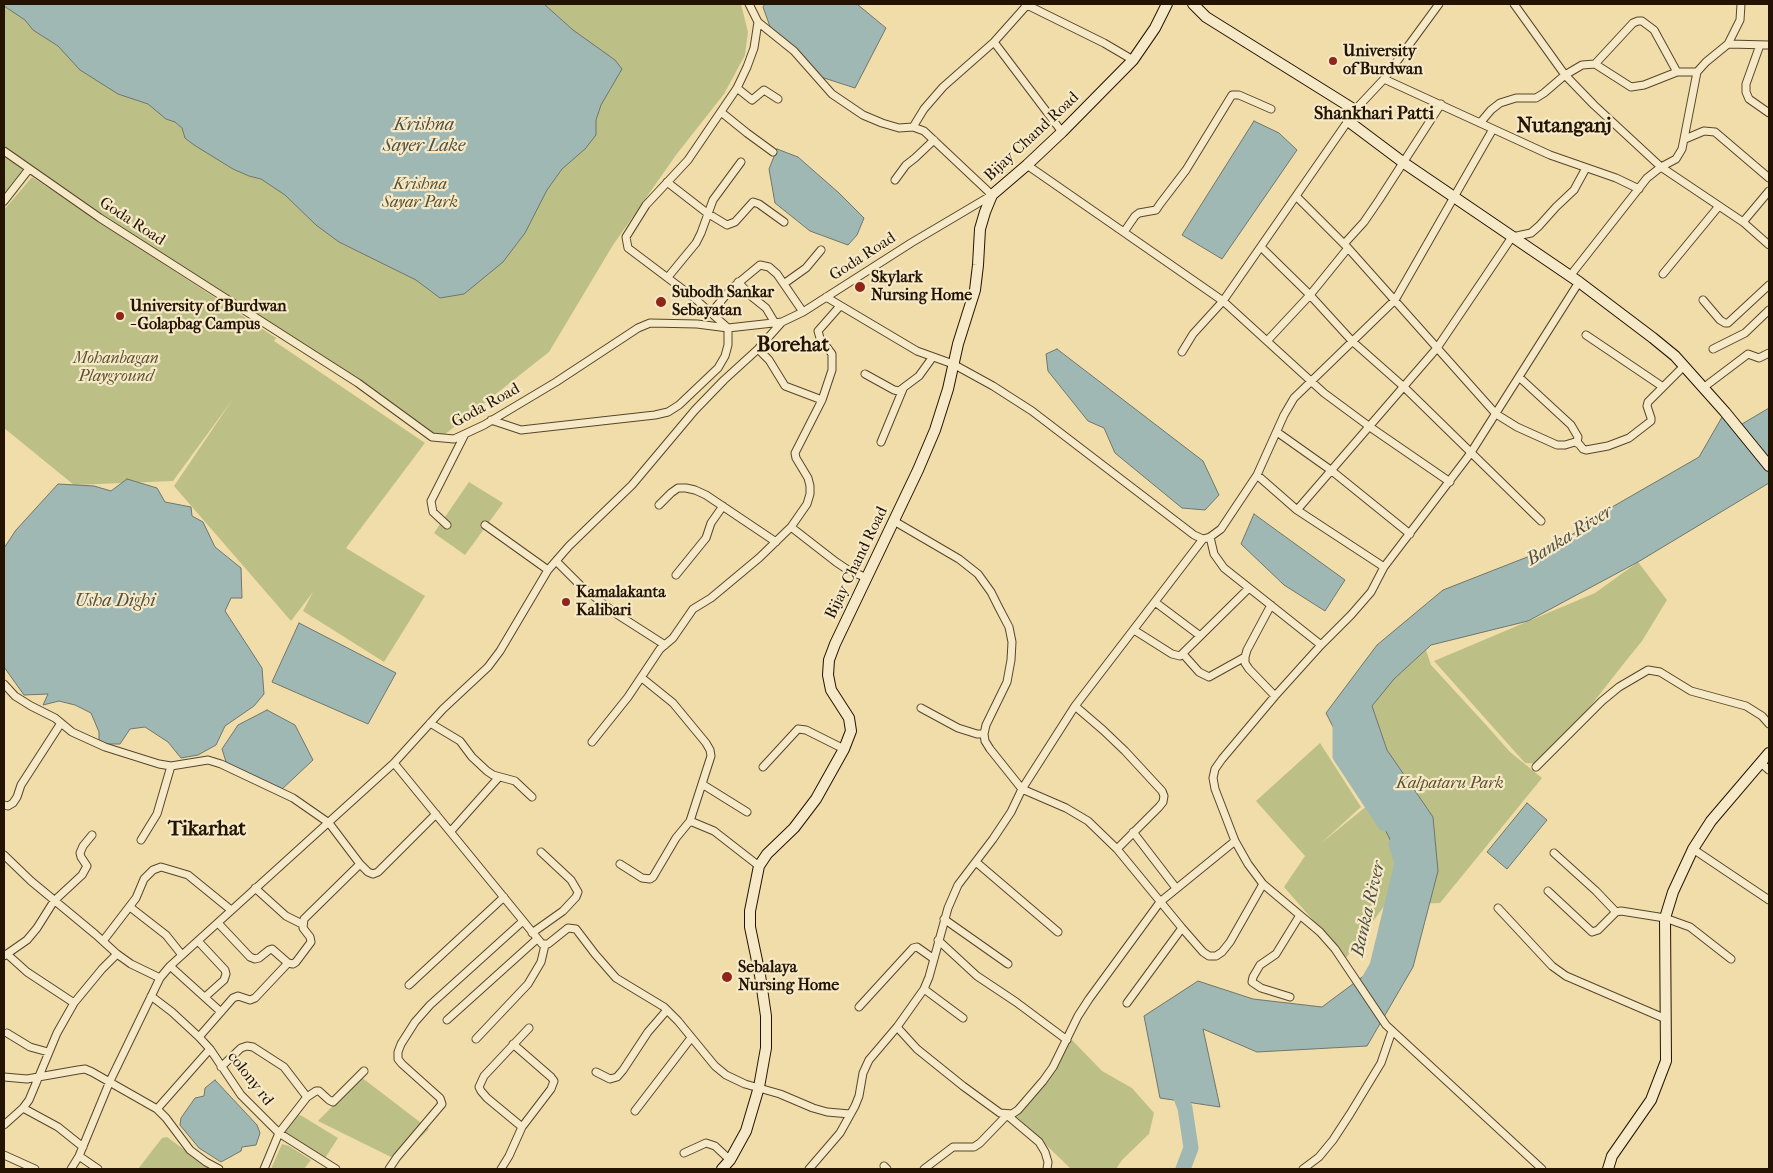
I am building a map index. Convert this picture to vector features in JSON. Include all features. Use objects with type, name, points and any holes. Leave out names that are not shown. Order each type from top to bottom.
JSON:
[{"type":"main road","name":"Bijay Chand Road","points":[[722,1169],[730,1160],[746,1131],[759,1087],[766,1048],[766,1016],[750,927],[750,911],[758,866],[807,812],[816,799],[844,749],[851,731],[849,718],[831,690],[828,674],[829,660],[918,470],[934,430],[948,389],[975,290],[980,229],[992,195],[1062,132],[1133,60],[1155,28],[1167,4]]},
{"type":"main road","points":[[1193,4],[1206,17],[1354,110],[1348,122],[1454,198],[1575,279],[1653,338],[1675,356],[1725,412],[1769,466]]},
{"type":"main road","points":[[1608,1169],[1612,1156],[1650,1100],[1666,1061],[1665,918],[1673,892],[1693,850],[1710,822],[1765,766],[1769,754]]},
{"type":"street","points":[[749,4],[758,22],[794,51],[832,94],[882,124],[899,128],[912,127],[924,131],[992,195]]},
{"type":"street","points":[[1354,110],[1384,79],[1439,4]]},
{"type":"street","points":[[1514,4],[1565,75],[1661,167],[1743,222],[1769,245]]},
{"type":"street","points":[[1542,1169],[1386,1025],[1335,949],[1320,932],[1263,884],[1248,864],[1235,841],[1215,789],[1213,778],[1215,768],[1275,696],[1371,592],[1384,567],[1470,454],[1519,377],[1575,279],[1647,178],[1676,158],[1685,140],[1697,72],[1728,44],[1740,20],[1741,4]]},
{"type":"street","points":[[912,127],[928,104],[944,86],[994,42],[1026,5],[1104,43],[1133,60]]},
{"type":"street","points":[[1595,64],[1633,23],[1642,21],[1654,30],[1677,72]]},
{"type":"street","points":[[491,420],[515,428],[532,429],[668,412],[680,405],[718,368],[725,356],[728,345],[728,328],[668,277],[628,248],[626,237],[646,205],[688,160],[737,88],[754,48],[758,22]]},
{"type":"street","points":[[994,42],[1062,132]]},
{"type":"street","points":[[1728,44],[1769,45]]},
{"type":"street","points":[[1760,45],[1746,84],[1746,92],[1749,99],[1769,113]]},
{"type":"street","points":[[1480,123],[1490,110],[1500,103],[1516,98],[1536,98],[1565,75],[1582,65],[1595,64],[1631,87],[1644,85],[1677,72],[1697,72]]},
{"type":"street","points":[[1384,79],[1550,156],[1616,178],[1639,189]]},
{"type":"street","points":[[737,88],[752,100],[764,90],[778,98]]},
{"type":"street","points":[[1124,232],[1139,213],[1156,210],[1186,170],[1232,95],[1271,109]]},
{"type":"street","points":[[1267,341],[1310,295],[1364,222],[1441,104]]},
{"type":"street","points":[[721,112],[774,152]]},
{"type":"street","points":[[1182,352],[1198,328],[1223,301],[1348,122]]},
{"type":"street","points":[[809,1169],[840,1133],[859,1096],[863,1073],[869,1060],[897,1027],[924,989],[944,919],[958,885],[1012,812],[1022,789],[1075,706],[1207,538],[1220,529],[1257,475],[1284,414],[1294,398],[1395,300],[1494,129]]},
{"type":"street","points":[[1685,140],[1704,130],[1715,132],[1769,178]]},
{"type":"street","points":[[895,180],[906,165],[934,140]]},
{"type":"street","name":"Goda Road","points":[[4,151],[100,218],[358,383],[432,437],[454,440],[556,382],[638,328],[650,323],[697,324],[728,328],[779,322],[803,312],[911,243],[992,195]]},
{"type":"street","points":[[668,277],[696,243],[713,200],[741,162]]},
{"type":"street","points":[[1027,165],[1223,301],[1312,382],[1370,427],[1450,482]]},
{"type":"street","points":[[4,201],[29,168]]},
{"type":"street","points":[[1298,510],[1437,348],[1512,237],[1531,233],[1539,226],[1574,190],[1586,168]]},
{"type":"street","points":[[667,182],[723,224],[731,225],[751,203],[756,202],[784,222]]},
{"type":"street","points":[[1743,222],[1769,191]]},
{"type":"street","points":[[1296,197],[1346,246],[1496,414],[1534,435],[1557,445],[1565,446],[1577,442]]},
{"type":"street","points":[[1663,274],[1719,206]]},
{"type":"street","points":[[1261,247],[1310,295],[1352,341],[1404,387],[1470,454],[1541,521]]},
{"type":"street","points":[[785,283],[806,268],[821,250]]},
{"type":"street","points":[[711,313],[738,282],[760,265],[765,265],[777,274],[785,283],[803,312]]},
{"type":"street","points":[[71,1169],[79,1156],[110,1081],[151,996],[160,978],[170,966],[394,763],[430,723],[482,674],[500,651],[548,570],[569,546],[632,485],[695,410],[758,349],[779,322],[738,282]]},
{"type":"street","points":[[1703,300],[1720,320],[1728,323],[1769,285]]},
{"type":"street","points":[[826,298],[918,351],[932,358],[954,364],[993,386],[1032,411],[1194,535],[1207,538]]},
{"type":"street","points":[[592,742],[642,678],[657,653],[673,638],[693,609],[723,589],[776,542],[791,527],[807,504],[810,486],[795,453],[822,400],[832,370],[832,354],[820,338],[818,331],[840,306]]},
{"type":"street","points":[[1713,349],[1745,333],[1769,310]]},
{"type":"street","points":[[1586,335],[1663,387]]},
{"type":"street","points":[[758,349],[769,360],[785,386],[822,400]]},
{"type":"street","points":[[1703,388],[1746,356],[1750,354],[1759,358],[1769,353]]},
{"type":"street","points":[[881,442],[903,389],[919,376],[932,358]]},
{"type":"street","points":[[1519,377],[1571,425],[1578,437],[1577,442],[1581,448],[1586,450],[1608,446],[1629,438],[1651,421],[1647,406],[1648,402],[1684,366]]},
{"type":"street","points":[[865,374],[894,390],[903,389]]},
{"type":"street","points":[[1277,432],[1332,471],[1410,534]]},
{"type":"street","points":[[447,525],[433,512],[431,501],[465,434]]},
{"type":"street","points":[[1257,475],[1298,510],[1384,567]]},
{"type":"street","points":[[659,504],[671,492],[678,488],[686,488],[706,495],[776,542]]},
{"type":"street","points":[[676,576],[706,538],[711,523],[723,506]]},
{"type":"street","points":[[894,520],[959,559],[978,574],[991,592],[1008,628],[1012,642],[1012,660],[1008,682],[986,725],[985,741],[1022,789],[1066,808],[1088,821],[1117,849],[1182,928],[1203,952],[1209,956],[1216,956],[1222,952],[1238,930],[1263,884]]},
{"type":"street","points":[[485,525],[548,570]]},
{"type":"street","points":[[791,527],[836,562],[848,570],[867,578]]},
{"type":"street","points":[[1207,538],[1214,554],[1224,568],[1321,645]]},
{"type":"street","points":[[556,562],[581,586],[615,613],[665,645]]},
{"type":"street","points":[[1134,630],[1176,656],[1184,654],[1199,635],[1249,588]]},
{"type":"street","points":[[1155,602],[1199,635]]},
{"type":"street","points":[[1271,605],[1247,650],[1245,663],[1275,696]]},
{"type":"street","points":[[1184,654],[1199,672],[1209,676],[1245,657]]},
{"type":"street","points":[[1536,767],[1602,701],[1619,687],[1648,670],[1660,672],[1691,691],[1746,706],[1762,716],[1769,724]]},
{"type":"street","points":[[620,864],[642,878],[650,879],[653,877],[676,838],[690,821],[711,756],[706,743],[673,703],[642,678]]},
{"type":"street","points":[[4,684],[15,696],[55,718],[72,732],[105,747],[170,766],[208,760],[221,764],[293,798],[329,823],[360,864],[373,874],[378,872],[436,814]]},
{"type":"street","points":[[1075,706],[1103,730],[1162,791],[1164,796],[1163,802],[1117,849]]},
{"type":"street","points":[[921,708],[958,728],[977,734],[984,734]]},
{"type":"street","points":[[4,805],[8,806],[13,803],[24,780],[61,723]]},
{"type":"street","points":[[430,723],[460,741],[478,763],[493,775],[515,781],[532,797]]},
{"type":"street","points":[[763,767],[798,729],[806,730],[844,749]]},
{"type":"street","points":[[394,763],[535,936],[545,945]]},
{"type":"street","points":[[141,840],[157,814],[170,766]]},
{"type":"street","points":[[451,831],[499,777]]},
{"type":"street","points":[[702,784],[747,812]]},
{"type":"street","points":[[690,821],[714,831],[758,866]]},
{"type":"street","points":[[1134,832],[1176,888]]},
{"type":"street","points":[[74,1003],[5,955],[27,940],[54,901],[82,875],[86,866],[80,853],[92,835]]},
{"type":"street","points":[[924,1169],[953,1147],[974,1147],[1007,1115],[1018,1110],[1054,1067],[1078,1016],[1160,902],[1235,841]]},
{"type":"street","points":[[1693,850],[1769,900]]},
{"type":"street","points":[[447,1020],[576,897],[578,892],[571,880],[541,852]]},
{"type":"street","points":[[1554,853],[1616,912]]},
{"type":"street","points":[[4,855],[54,901],[117,954],[131,964],[160,978]]},
{"type":"street","points":[[976,862],[1058,932]]},
{"type":"street","points":[[302,924],[304,919],[360,864]]},
{"type":"street","points":[[104,942],[136,898],[144,879],[153,870],[161,867],[188,875],[231,910]]},
{"type":"street","points":[[218,923],[250,957],[259,958],[272,949],[288,963],[293,964],[296,962],[312,942],[310,938],[302,924],[286,916],[256,888]]},
{"type":"street","points":[[1548,891],[1592,932],[1598,930],[1616,912],[1621,911],[1665,918],[1690,927],[1731,959]]},
{"type":"street","points":[[409,985],[504,897]]},
{"type":"street","points":[[130,906],[166,935],[182,955]]},
{"type":"street","points":[[1498,908],[1552,966],[1566,976],[1666,1019]]},
{"type":"street","points":[[1290,997],[1261,988],[1252,982],[1260,965],[1276,954],[1300,915]]},
{"type":"street","points":[[944,919],[1008,964]]},
{"type":"street","points":[[389,1169],[442,1104],[440,1098],[398,1059],[401,1044],[415,1022],[430,1005],[523,921]]},
{"type":"street","points":[[476,1039],[528,984],[541,962],[545,945],[568,928],[576,929],[616,978],[667,1010],[726,1075],[745,1084],[759,1087],[813,1108],[838,1114],[850,1114]]},
{"type":"street","points":[[1127,1002],[1182,928]]},
{"type":"street","points":[[938,940],[977,976],[1067,1040]]},
{"type":"street","points":[[198,941],[225,970],[226,974],[224,980],[205,997]]},
{"type":"street","points":[[859,1007],[913,948],[921,949],[934,959]]},
{"type":"street","points":[[4,1124],[23,1108],[29,1100],[56,1033],[74,1003],[117,954]]},
{"type":"street","points":[[199,1037],[233,998],[238,996],[250,1000],[255,998],[288,963]]},
{"type":"street","points":[[170,966],[221,1012]]},
{"type":"street","points":[[924,989],[963,1018]]},
{"type":"street","name":"colony rd","points":[[151,996],[199,1037],[210,1049],[241,1095],[279,1134],[336,1169]]},
{"type":"street","points":[[596,1072],[610,1079],[617,1077],[648,1032],[667,1010]]},
{"type":"street","points":[[897,1027],[938,1067],[1000,1112],[1007,1115],[1039,1142],[1046,1152],[1047,1169]]},
{"type":"street","points":[[522,1128],[487,1098],[479,1087],[484,1076],[528,1028]]},
{"type":"street","points":[[1303,1169],[1319,1157],[1350,1114],[1381,1063],[1392,1031]]},
{"type":"street","points":[[7,1033],[38,1051],[48,1052]]},
{"type":"street","points":[[635,1111],[691,1038]]},
{"type":"street","points":[[501,1169],[522,1128],[551,1089],[554,1081],[513,1044]]},
{"type":"street","points":[[222,1066],[241,1048],[253,1046],[284,1067],[306,1097]]},
{"type":"street","points":[[156,1109],[210,1049]]},
{"type":"street","points":[[4,1077],[27,1079],[85,1069],[110,1081],[156,1109],[166,1118],[190,1150],[219,1169]]},
{"type":"street","points":[[264,1169],[279,1134],[306,1097],[316,1090],[333,1102],[364,1070]]},
{"type":"street","points":[[23,1108],[58,1127],[83,1147]]},
{"type":"street","points":[[684,1153],[706,1143],[715,1146],[730,1160]]},
{"type":"street","points":[[4,1155],[35,1169]]},
{"type":"street","points":[[79,1156],[98,1169]]},
{"type":"green space","name":"Krishna Sayar Park","points":[[4,4],[741,4],[748,32],[745,55],[724,94],[676,155],[613,245],[549,352],[439,439],[358,383],[4,149]]},
{"type":"green space","points":[[4,152],[33,172],[4,209]]},
{"type":"green space","name":"Mohanbagan Playground","points":[[32,177],[276,338],[274,341],[425,443],[346,548],[425,596],[384,662],[303,611],[313,592],[291,621],[174,486],[233,399],[173,481],[74,485],[4,428],[4,210]]},
{"type":"green space","points":[[469,482],[503,503],[465,555],[434,533]]},
{"type":"green space","points":[[1638,562],[1667,600],[1642,641],[1545,764],[1525,763],[1434,661],[1595,593]]},
{"type":"green space","name":"Kalpataru Park","points":[[1426,650],[1431,665],[1510,752],[1542,778],[1440,903],[1385,905],[1346,958],[1284,887],[1305,856],[1256,801],[1320,743],[1361,807],[1320,844],[1384,792],[1362,717],[1378,693]]},
{"type":"green space","points":[[1071,1039],[1102,1071],[1132,1088],[1154,1113],[1149,1134],[1122,1160],[1116,1169],[1071,1169],[1016,1116]]},
{"type":"green space","points":[[361,1077],[429,1129],[397,1160],[318,1121]]},
{"type":"green space","points":[[295,1114],[302,1116],[338,1138],[325,1158],[281,1133]]},
{"type":"green space","points":[[167,1137],[209,1169],[138,1169],[162,1138]]},
{"type":"green space","points":[[282,1144],[289,1146],[311,1160],[304,1169],[271,1169]]},
{"type":"water","name":"Krishna Sayer Lake","points":[[4,4],[544,4],[573,30],[615,60],[622,69],[601,105],[596,120],[596,135],[585,149],[562,169],[547,190],[525,233],[503,262],[464,294],[440,298],[416,280],[339,242],[316,225],[285,195],[261,179],[233,169],[194,145],[185,138],[182,128],[175,122],[166,119],[148,104],[118,94],[80,70],[58,46],[33,30],[25,20],[4,6]]},
{"type":"water","points":[[765,4],[857,4],[886,28],[855,88],[821,77],[773,35],[763,7]]},
{"type":"water","points":[[1254,121],[1279,133],[1297,150],[1222,259],[1182,235]]},
{"type":"water","points":[[777,149],[798,157],[864,218],[857,235],[848,245],[810,231],[775,203],[769,169]]},
{"type":"water","points":[[1057,349],[1203,461],[1219,495],[1205,510],[1182,508],[1115,453],[1104,428],[1088,421],[1048,371],[1046,354]]},
{"type":"water","points":[[1769,408],[1769,483],[1638,562],[1528,621],[1431,645],[1394,679],[1372,706],[1387,750],[1433,817],[1438,871],[1413,967],[1367,1046],[1257,1052],[1203,1029],[1220,1107],[1160,1098],[1144,1016],[1198,981],[1253,999],[1322,1007],[1377,966],[1402,863],[1326,713],[1377,645],[1443,590],[1558,545],[1600,514],[1699,457],[1725,412],[1737,427]]},
{"type":"water","name":"Usha Dighi","points":[[127,479],[157,488],[165,502],[191,507],[192,516],[203,522],[215,547],[241,568],[242,598],[231,598],[225,611],[262,668],[264,694],[254,706],[225,726],[216,745],[198,755],[181,758],[168,742],[145,727],[130,729],[120,744],[107,744],[99,740],[99,732],[91,713],[75,705],[59,701],[43,705],[48,694],[24,695],[4,667],[4,548],[16,530],[58,484],[94,486],[111,491]]},
{"type":"water","points":[[1254,514],[1345,580],[1325,611],[1284,585],[1241,544]]},
{"type":"water","points":[[299,623],[396,673],[368,724],[272,682]]},
{"type":"water","points":[[267,710],[295,725],[313,760],[280,791],[227,765],[222,749],[238,725]]},
{"type":"water","points":[[1527,803],[1547,820],[1507,869],[1487,852]]},
{"type":"water","points":[[215,1080],[257,1125],[260,1133],[256,1145],[242,1147],[241,1151],[221,1162],[199,1148],[180,1125],[181,1118],[195,1098],[204,1096],[205,1088]]},
{"type":"waterway","name":"Banka River","points":[[1340,720],[1340,756],[1385,824]]},
{"type":"waterway","name":"Banka River","points":[[1368,982],[1377,966],[1402,863],[1396,844]]},
{"type":"waterway","name":"Banka River","points":[[1175,1082],[1185,1108],[1191,1148],[1183,1169]]},
{"type":"place","name":"University of Burdwan","points":[[1333,61]]},
{"type":"place","name":"Skylark Nursing Home","points":[[860,287]]},
{"type":"place","name":"Subodh Sankar Sebayatan","points":[[661,302]]},
{"type":"place","name":"University of Burdwan - Golapbag Campus","points":[[120,316]]},
{"type":"place","name":"Kamalakanta Kalibari","points":[[566,602]]},
{"type":"place","name":"Sebalaya Nursing Home","points":[[727,977]]},
{"type":"district","name":"Shankhari Patti","points":[[1374,115]]},
{"type":"district","name":"Nutanganj","points":[[1564,127]]},
{"type":"district","name":"Borehat","points":[[793,346]]},
{"type":"district","name":"Tikarhat","points":[[207,830]]}]
